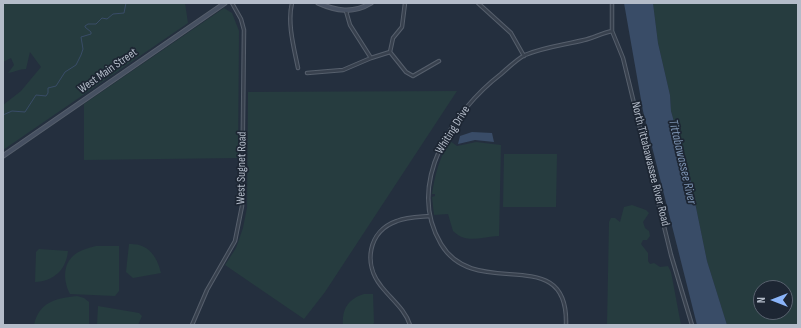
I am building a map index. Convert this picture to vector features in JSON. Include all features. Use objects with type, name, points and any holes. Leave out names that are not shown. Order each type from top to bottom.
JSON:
[{"type":"street","name":"West Main Street","points":[[3,156],[225,3]]},
{"type":"street","name":"West Sugnet Road","points":[[192,325],[207,290],[235,241],[242,206],[244,30],[241,19],[232,3]]},
{"type":"street","points":[[292,3],[291,12],[293,45],[298,68]]},
{"type":"street","points":[[318,3],[332,9],[346,10],[358,9],[371,3]]},
{"type":"street","points":[[390,52],[393,38],[402,27],[405,3]]},
{"type":"street","points":[[478,3],[510,33],[524,56]]},
{"type":"street","name":"North Tittabawassee River Road","points":[[612,3],[612,31],[625,65],[671,255],[692,325]]},
{"type":"street","points":[[346,10],[350,25],[371,58]]},
{"type":"street","name":"Whiting Drive","points":[[566,325],[565,302],[562,295],[554,285],[539,277],[480,272],[463,266],[451,258],[441,245],[430,216],[428,198],[430,179],[435,159],[445,140],[479,92],[524,56],[550,47],[583,40],[612,31]]},
{"type":"street","points":[[307,73],[343,70],[390,52]]},
{"type":"street","points":[[390,52],[406,72],[413,76],[439,61]]},
{"type":"street","points":[[410,325],[404,312],[375,278],[371,268],[370,253],[372,244],[378,234],[390,224],[404,219],[430,216]]},
{"type":"green space","points":[[3,3],[185,3],[188,23],[3,150],[3,105],[21,91],[41,67],[30,52],[26,69],[8,73],[14,65],[11,58],[3,62]]},
{"type":"green space","points":[[653,3],[798,3],[798,325],[727,325],[707,261],[690,178],[671,111],[670,95],[658,43]]},
{"type":"green space","points":[[224,8],[232,13],[239,31],[238,158],[84,160],[84,104]]},
{"type":"green space","points":[[457,91],[325,292],[304,319],[225,265],[236,248],[243,228],[247,208],[248,92]]},
{"type":"green space","points":[[450,141],[457,146],[476,142],[501,145],[499,236],[475,239],[464,238],[453,231],[448,214],[434,215],[432,197],[435,196],[435,194],[432,194],[435,180],[440,160]]},
{"type":"green space","points":[[504,154],[557,154],[556,207],[503,207]]},
{"type":"green space","points":[[632,205],[646,210],[649,213],[643,222],[645,228],[649,231],[650,236],[647,240],[643,240],[641,244],[648,253],[648,261],[650,264],[654,263],[660,267],[668,266],[671,272],[681,325],[607,325],[609,222],[611,218],[615,218],[620,222],[624,207]]},
{"type":"green space","points":[[129,244],[136,244],[151,252],[157,261],[161,273],[133,278],[126,272]]},
{"type":"green space","points":[[96,246],[119,246],[119,291],[115,296],[70,294],[65,280],[69,260],[78,252]]},
{"type":"green space","points":[[39,249],[68,251],[65,264],[58,273],[48,279],[35,282],[36,252]]},
{"type":"green space","points":[[373,294],[374,323],[372,325],[343,325],[347,305],[358,296]]},
{"type":"green space","points":[[77,296],[84,298],[89,302],[89,325],[34,325],[36,317],[44,306],[55,300]]},
{"type":"green space","points":[[98,306],[139,313],[142,316],[138,325],[97,325]]},
{"type":"water","name":"Tittabawassee River","points":[[624,3],[653,3],[658,43],[670,95],[671,111],[690,178],[707,261],[727,325],[697,325],[643,111]]},
{"type":"water","points":[[472,132],[492,133],[494,142],[475,140],[458,144],[460,136]]},
{"type":"waterway","points":[[3,115],[12,111],[25,112],[36,95],[46,96],[48,93],[48,88],[56,86],[65,72],[76,65],[83,49],[81,37],[91,34],[85,26],[88,24],[96,24],[102,18],[107,19],[113,14],[124,13],[126,3]]}]
